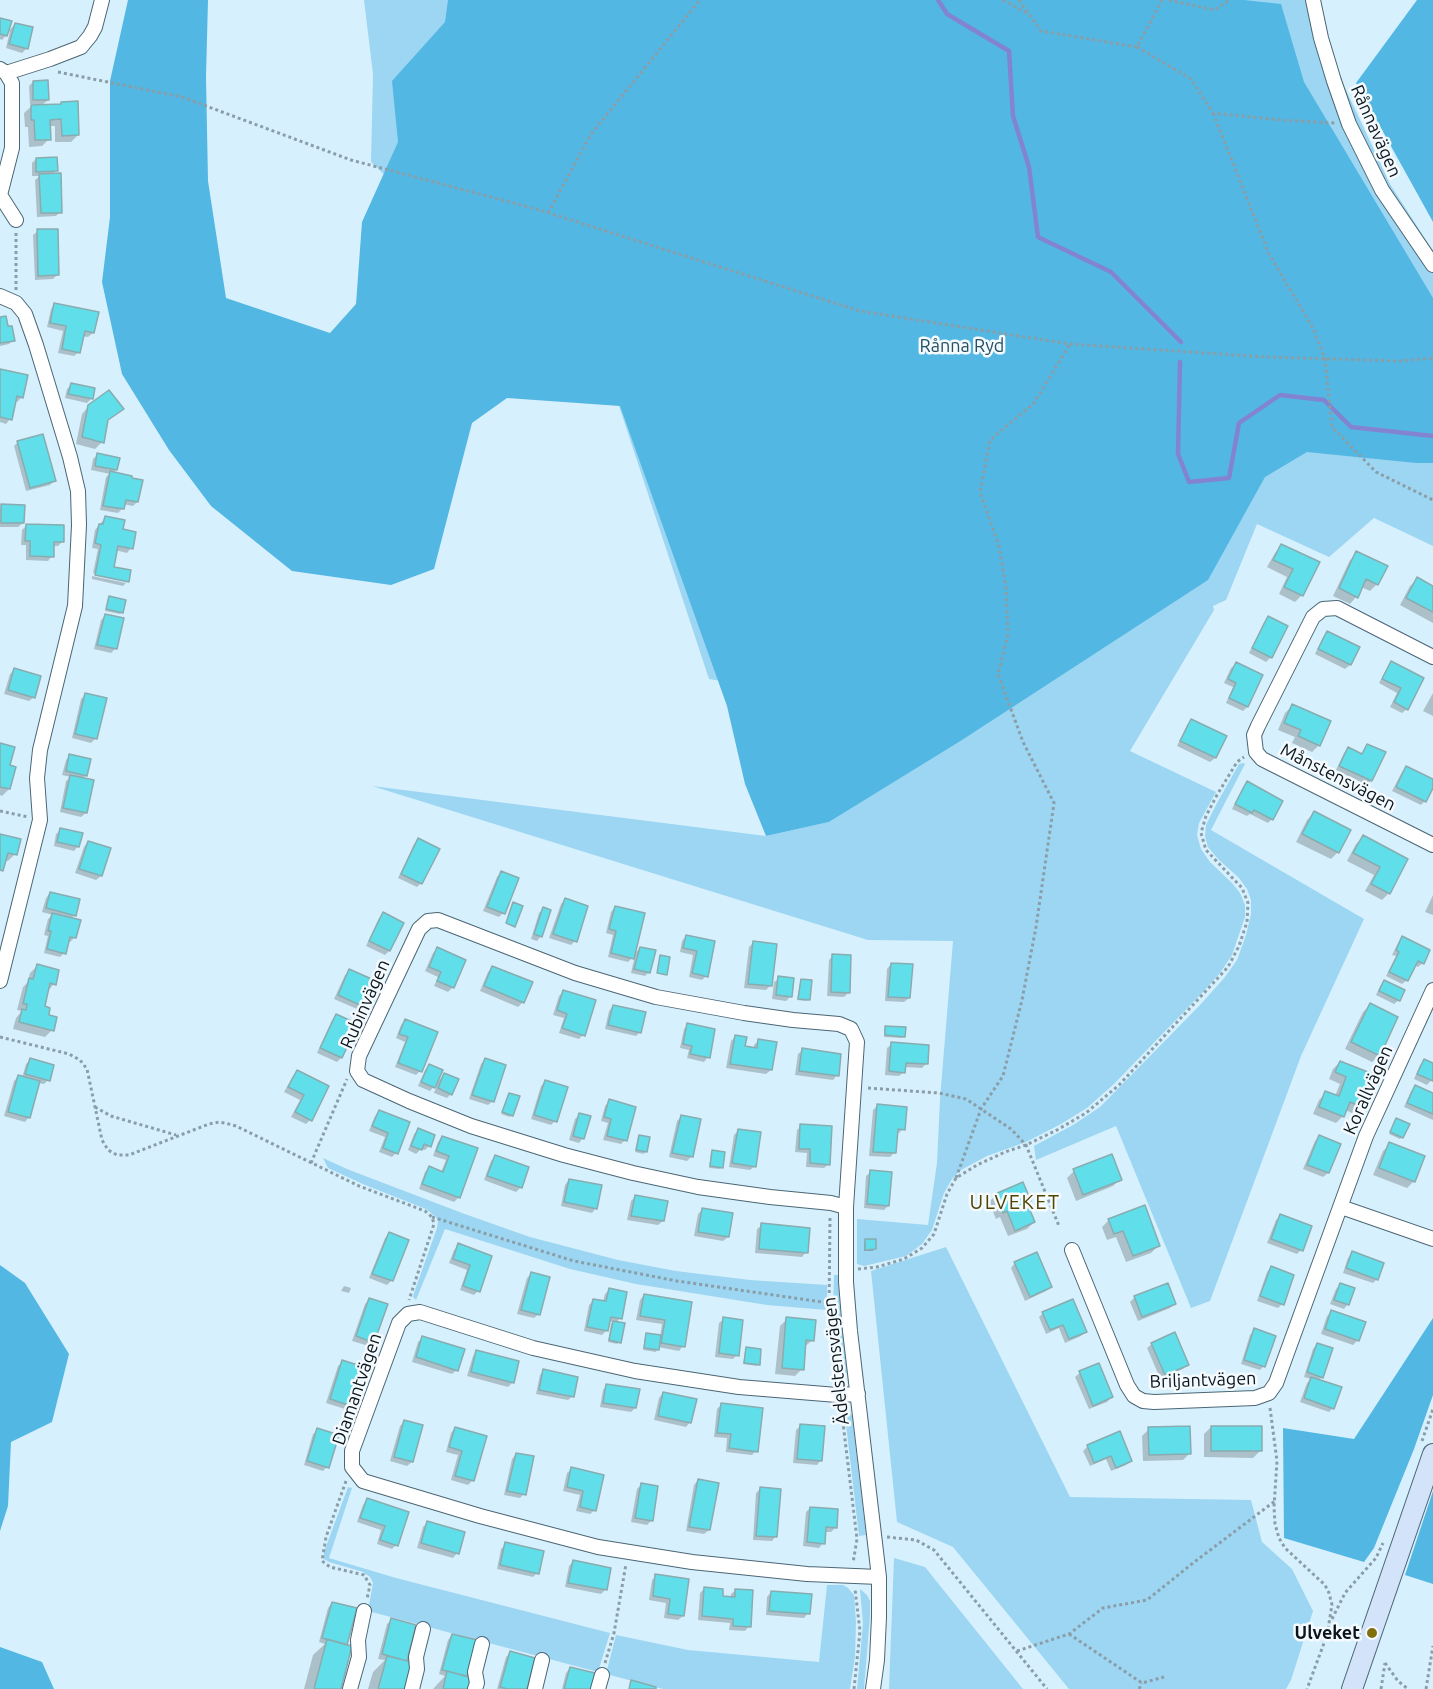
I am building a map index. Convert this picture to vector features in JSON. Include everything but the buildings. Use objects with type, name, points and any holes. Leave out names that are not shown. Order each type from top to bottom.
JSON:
[{"type":"main road","points":[[1352,1689],[1427,1448]]},
{"type":"street","points":[[3,71],[50,59],[81,47],[95,27],[102,0]]},
{"type":"street","name":"Rånnavägen","points":[[1313,0],[1321,38],[1349,124],[1382,190],[1433,265]]},
{"type":"street","points":[[3,71],[10,77],[12,83],[12,148],[0,195],[16,220]]},
{"type":"street","points":[[0,296],[16,303],[25,314],[32,334],[70,456],[78,491],[79,525],[75,606],[40,750],[37,778],[40,820],[0,981]]},
{"type":"street","name":"Månstensvägen","points":[[1433,657],[1337,608],[1323,609],[1313,617],[1254,735],[1256,752],[1262,759],[1433,845]]},
{"type":"street","name":"Rubinvägen","points":[[846,1207],[831,1203],[698,1187],[564,1155],[471,1126],[409,1101],[363,1080],[357,1071],[359,1056],[419,929],[428,921],[438,920],[574,974],[656,997],[744,1014],[839,1024],[851,1029]]},
{"type":"street","name":"Korallvägen","points":[[1341,1207],[1366,1136],[1433,990]]},
{"type":"street","name":"Ädelstensvägen","points":[[851,1029],[857,1042],[846,1207],[846,1282],[879,1577],[877,1660],[873,1689]]},
{"type":"street","points":[[1341,1207],[1433,1239]]},
{"type":"street","name":"Briljantvägen","points":[[1072,1250],[1127,1385],[1134,1396],[1143,1401],[1154,1402],[1264,1397],[1276,1383],[1341,1207]]},
{"type":"street","name":"Diamantvägen","points":[[858,1394],[837,1395],[739,1387],[635,1371],[533,1348],[420,1312],[408,1314],[399,1323],[352,1451],[352,1467],[363,1481],[480,1516],[598,1547],[692,1562],[807,1574],[879,1577]]},
{"type":"street","points":[[350,1689],[359,1657],[358,1640],[364,1611]]},
{"type":"street","points":[[412,1689],[417,1669],[416,1657],[423,1629]]},
{"type":"street","points":[[475,1689],[477,1683],[475,1672],[482,1644]]},
{"type":"street","points":[[535,1689],[542,1660]]},
{"type":"street","points":[[598,1689],[602,1675]]},
{"type":"path","points":[[548,213],[591,134],[700,0]]},
{"type":"path","points":[[1003,0],[1029,14]]},
{"type":"path","points":[[1019,0],[1041,31],[1137,47],[1191,79],[1213,113],[1269,255],[1313,328],[1325,359],[1332,426],[1376,472],[1433,500]]},
{"type":"path","points":[[1137,47],[1162,0]]},
{"type":"path","points":[[1169,0],[1214,10],[1230,0]]},
{"type":"path","points":[[54,71],[182,97],[351,160],[548,213],[860,311],[1070,344],[1266,357],[1400,361],[1433,358]]},
{"type":"path","points":[[1213,113],[1349,124]]},
{"type":"path","points":[[16,220],[16,303]]},
{"type":"path","points":[[853,1269],[877,1267],[904,1259],[922,1248],[934,1234],[947,1194],[956,1178],[981,1109],[1003,1076],[1022,1000],[1036,927],[1054,802],[1023,742],[998,674],[1008,634],[1006,587],[999,546],[980,492],[990,440],[1034,404],[1070,344]]},
{"type":"path","points":[[956,1178],[977,1164],[1026,1145],[1086,1113],[1119,1085],[1228,968],[1239,946],[1246,922],[1248,903],[1242,888],[1206,850],[1201,833],[1216,795],[1237,762],[1245,756]]},
{"type":"path","points":[[0,811],[40,820]]},
{"type":"path","points":[[0,1036],[69,1054],[80,1060],[87,1070],[102,1140],[108,1150],[117,1155],[129,1155],[209,1124],[225,1123],[359,1186],[425,1212],[432,1217],[574,1261],[677,1281],[829,1304]]},
{"type":"path","points":[[311,1163],[348,1077]]},
{"type":"path","points":[[863,1088],[939,1093],[966,1099],[1011,1129],[1026,1145],[1059,1226]]},
{"type":"path","points":[[94,1107],[111,1116],[178,1136]]},
{"type":"path","points":[[408,1302],[434,1224],[432,1217]]},
{"type":"path","points":[[1270,1406],[1276,1461],[1275,1524],[1279,1538],[1285,1548],[1325,1585],[1332,1605],[1328,1635],[1307,1689]]},
{"type":"path","points":[[1427,1448],[1433,1409]]},
{"type":"path","points":[[346,1481],[326,1537],[322,1561],[330,1567],[363,1575],[370,1585],[364,1611]]},
{"type":"path","points":[[1017,1651],[1069,1634],[1103,1608],[1147,1600],[1275,1501]]},
{"type":"path","points":[[881,1537],[916,1540],[934,1550],[1047,1689]]},
{"type":"path","points":[[1331,1621],[1345,1593],[1376,1558],[1385,1539]]},
{"type":"path","points":[[602,1675],[614,1633],[627,1560]]},
{"type":"path","points":[[851,1576],[856,1592],[860,1631],[854,1689]]},
{"type":"path","points":[[1069,1634],[1142,1683]]},
{"type":"path","points":[[1426,1689],[1433,1646]]},
{"type":"path","points":[[1381,1689],[1385,1663],[1398,1681],[1408,1689]]},
{"type":"path","points":[[1139,1689],[1142,1683],[1164,1677]]},
{"type":"green space","name":"Rånna Ryd","points":[[128,0],[208,0],[206,77],[208,181],[226,298],[330,333],[356,304],[362,222],[398,142],[392,81],[445,22],[448,0],[1244,0],[1281,4],[1304,82],[1433,298],[1433,463],[1307,452],[1265,477],[1208,580],[962,740],[829,822],[766,836],[745,784],[727,706],[620,406],[507,398],[472,423],[434,569],[391,585],[292,571],[211,506],[169,450],[122,374],[102,282],[110,217],[110,81]]},
{"type":"green space","name":"Rånna Ryd","points":[[364,0],[1319,0],[1324,43],[1390,184],[1433,251],[1433,546],[1374,518],[1329,557],[1257,524],[1226,600],[1213,606],[1214,610],[1130,751],[1216,792],[1199,823],[1197,835],[1201,849],[1210,862],[1240,893],[1245,905],[1245,917],[1232,955],[1202,993],[1114,1084],[1087,1108],[1026,1142],[987,1156],[961,1170],[952,1179],[944,1193],[932,1230],[922,1244],[906,1256],[864,1266],[857,1264],[857,1219],[928,1225],[937,1163],[953,941],[868,940],[372,786],[766,836],[829,822],[988,723],[709,679],[560,227],[397,187],[371,162],[373,74]]},
{"type":"green space","points":[[1417,0],[1433,0],[1433,222],[1356,83]]},
{"type":"green space","points":[[1239,764],[1245,764],[1211,830],[1364,919],[1301,1056],[1210,1301],[1191,1308],[1116,1126],[1036,1160],[1034,1146],[1100,1107],[1200,1005],[1237,960],[1251,914],[1251,900],[1239,878],[1208,847],[1205,836],[1206,825],[1217,803]]},
{"type":"green space","points":[[323,1158],[462,1213],[530,1237],[618,1260],[676,1271],[750,1280],[827,1285],[827,1310],[767,1305],[636,1284],[570,1269],[445,1229],[416,1300],[413,1297],[437,1228],[436,1217],[426,1209],[328,1168]]},
{"type":"green space","points":[[946,1247],[1070,1497],[1251,1500],[1262,1542],[1292,1569],[1313,1611],[1286,1689],[1069,1689],[953,1547],[897,1522],[871,1271]]},
{"type":"green space","points":[[0,1265],[25,1283],[69,1354],[52,1422],[11,1442],[8,1506],[0,1531]]},
{"type":"green space","points":[[834,1275],[838,1275],[847,1372],[842,1381],[840,1381],[833,1310]]},
{"type":"green space","points":[[1433,1318],[1433,1395],[1374,1548],[1364,1562],[1284,1538],[1283,1428],[1354,1439]]},
{"type":"green space","points":[[841,1406],[852,1416],[866,1535],[859,1536],[846,1424]]},
{"type":"green space","points":[[348,1487],[352,1488],[329,1558],[396,1578],[610,1633],[598,1672],[368,1611],[373,1583],[370,1577],[363,1572],[324,1559],[324,1552]]},
{"type":"green space","points":[[1433,1491],[1433,1584],[1405,1575]]},
{"type":"green space","points":[[894,1558],[925,1567],[1023,1689],[889,1689]]},
{"type":"green space","points":[[827,1585],[843,1585],[854,1595],[855,1657],[850,1689],[663,1689],[606,1674],[616,1635],[688,1650],[819,1662]]},
{"type":"green space","points":[[860,1589],[870,1601],[864,1689],[857,1689],[863,1624]]},
{"type":"green space","points":[[0,1647],[42,1662],[54,1689],[0,1689]]},
{"type":"waterway","points":[[938,0],[947,14],[1009,51],[1013,116],[1029,167],[1038,237],[1111,272],[1181,342]]},
{"type":"waterway","points":[[1180,362],[1178,454],[1189,482],[1229,478],[1239,423],[1280,395],[1324,400],[1351,427],[1433,436]]},
{"type":"place","name":"Ulveket","points":[[1372,1633]]},
{"type":"district","name":"ULVEKET","points":[[1015,1202]]}]
